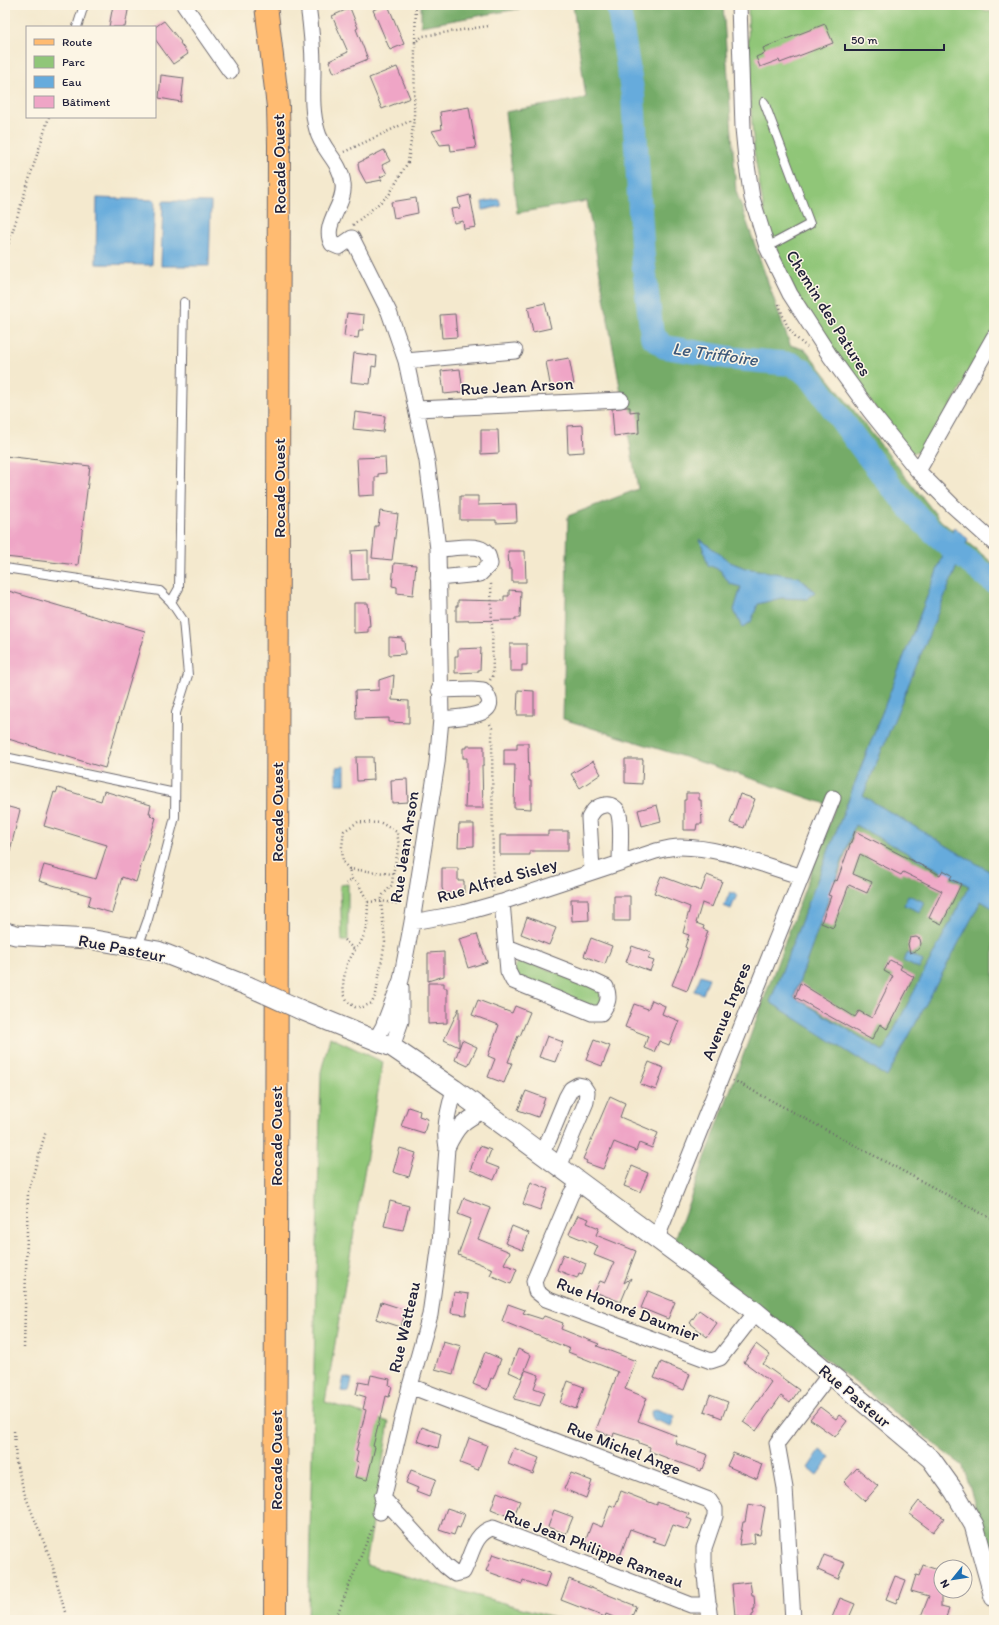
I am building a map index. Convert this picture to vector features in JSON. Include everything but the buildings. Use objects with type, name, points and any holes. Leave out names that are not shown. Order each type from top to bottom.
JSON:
[{"type":"main road","name":"Rocade Ouest","points":[[266,5],[278,99],[279,146],[275,1620]]},
{"type":"street","points":[[184,5],[230,71]]},
{"type":"street","points":[[308,5],[312,33],[313,105],[316,129],[321,144],[333,158],[340,171],[344,184],[343,197],[330,225],[328,238],[332,244],[340,247],[352,238]]},
{"type":"street","name":"Chemin des Patures","points":[[738,5],[743,128],[746,159],[752,198],[766,247],[790,294],[830,356],[870,411],[918,471],[952,506],[994,544]]},
{"type":"street","name":"Rue Jean Arson","points":[[352,238],[389,312],[406,361],[427,461],[438,549],[439,690],[441,719],[437,763],[412,922],[401,980],[401,1021],[384,1043]]},
{"type":"street","points":[[918,471],[994,337]]},
{"type":"street","name":"Rue Jean Arson","points":[[406,361],[515,351]]},
{"type":"street","name":"Rue Jean Arson","points":[[416,409],[621,400]]},
{"type":"street","points":[[438,549],[474,548],[483,550],[489,556],[490,564],[480,574],[438,578]]},
{"type":"street","points":[[439,690],[483,690],[487,695],[489,702],[484,713],[474,716],[441,719]]},
{"type":"street","name":"Avenue Ingres","points":[[658,1240],[660,1230],[800,876],[833,798]]},
{"type":"street","points":[[592,871],[590,818],[593,811],[599,806],[607,804],[614,806],[619,813],[620,862]]},
{"type":"street","name":"Rue Alfred Sisley","points":[[412,922],[463,913],[498,903],[620,862],[656,851],[679,847],[702,848],[800,876]]},
{"type":"street","points":[[498,903],[507,947],[508,971],[513,981],[592,1014],[601,1013],[606,1006],[609,996],[606,988],[591,980],[507,947]]},
{"type":"street","name":"Rue Pasteur","points":[[9,935],[89,939],[158,951],[248,986],[340,1027],[384,1043],[454,1089],[756,1312],[931,1459],[954,1491],[974,1525],[994,1597]]},
{"type":"street","points":[[541,1153],[549,1139],[568,1093],[571,1089],[578,1085],[583,1086],[587,1092],[586,1102],[559,1166]]},
{"type":"street","name":"Rue Watteau","points":[[377,1517],[410,1386],[430,1315],[440,1243],[447,1148],[445,1125],[454,1089]]},
{"type":"street","name":"Rue Watteau","points":[[447,1148],[455,1132],[462,1123],[484,1111]]},
{"type":"street","name":"Rue Honoré Daumier","points":[[579,1182],[571,1194],[534,1281],[536,1291],[546,1299],[711,1362],[720,1358],[756,1312]]},
{"type":"street","points":[[793,1620],[785,1488],[777,1443],[830,1374]]},
{"type":"street","name":"Rue Michel Ange","points":[[410,1386],[709,1500],[716,1509],[716,1516],[704,1548],[704,1567],[710,1613]]},
{"type":"street","name":"Rue Jean Philippe Rameau","points":[[382,1497],[445,1566],[455,1574],[463,1572],[478,1537],[485,1530],[493,1528],[710,1613]]},
{"type":"lane","points":[[77,26],[84,5]]},
{"type":"lane","points":[[764,102],[810,224],[766,247]]},
{"type":"lane","points":[[171,602],[178,588],[184,302]]},
{"type":"lane","points":[[5,568],[160,591],[171,602],[183,620],[188,675],[176,713],[175,817],[148,919],[138,948]]},
{"type":"lane","points":[[5,757],[175,793]]},
{"type":"path","points":[[352,238],[353,226],[389,195],[408,162],[414,119],[416,5]]},
{"type":"path","points":[[415,42],[423,36],[488,26]]},
{"type":"path","points":[[5,255],[49,118]]},
{"type":"path","points":[[333,158],[414,119]]},
{"type":"path","points":[[480,574],[492,583],[493,675],[483,690]]},
{"type":"path","points":[[484,713],[492,728],[498,903]]},
{"type":"path","points":[[358,822],[381,823],[397,832],[399,846],[393,874],[392,885],[383,895],[381,901],[385,942],[376,994],[372,1002],[363,1007],[355,1007],[348,1002],[344,994],[343,982],[347,964],[361,942],[367,928],[368,902],[359,885],[352,879],[349,869],[343,862],[342,847],[344,831],[358,822]]},
{"type":"path","points":[[349,869],[393,874]]},
{"type":"path","points":[[346,884],[352,879]]},
{"type":"path","points":[[368,902],[381,901],[400,904]]},
{"type":"path","points":[[344,940],[355,950]]},
{"type":"path","points":[[731,1079],[994,1220]]},
{"type":"path","points":[[24,1348],[28,1192],[46,1131]]},
{"type":"path","points":[[14,1431],[16,1462],[25,1495],[51,1560],[65,1612]]},
{"type":"path","points":[[335,1620],[377,1517]]},
{"type":"green space","points":[[421,5],[541,5],[421,26]]},
{"type":"green space","points":[[573,5],[723,5],[736,191],[790,345],[806,350],[941,521],[994,564],[994,1567],[963,1466],[674,1242],[835,807],[732,772],[563,719],[568,516],[638,489],[587,201],[517,213],[505,112],[586,98]]},
{"type":"green space","points":[[748,5],[968,5],[994,13],[994,329],[925,452],[909,453],[829,345],[795,292],[767,229],[754,151],[749,81]]},
{"type":"green space","points":[[348,884],[348,941],[342,941],[340,885]]},
{"type":"green space","points":[[522,960],[599,988],[602,1003],[595,1008],[520,980],[514,970],[515,965]]},
{"type":"green space","points":[[330,1037],[383,1062],[325,1402],[389,1422],[366,1565],[565,1620],[308,1620],[321,1072]]},
{"type":"water","points":[[97,198],[155,200],[152,265],[96,264]]},
{"type":"water","points":[[499,199],[501,206],[483,210],[482,202]]},
{"type":"water","points":[[163,201],[211,202],[209,266],[161,266]]},
{"type":"water","points":[[954,527],[968,539],[863,796],[994,874],[994,909],[981,901],[887,1077],[770,1002]],"holes":[[[855,825],[969,886],[883,1051],[794,997]]]},
{"type":"water","points":[[700,539],[730,562],[745,568],[798,577],[815,592],[807,599],[781,598],[758,604],[751,622],[742,628],[734,610],[741,587],[730,584],[720,570],[708,565]]},
{"type":"water","points":[[345,766],[345,784],[336,784],[336,767]]},
{"type":"water","points":[[730,892],[737,895],[731,909],[724,906]]},
{"type":"water","points":[[908,895],[924,902],[920,912],[904,905]]},
{"type":"water","points":[[908,953],[923,961],[919,969],[903,961]]},
{"type":"water","points":[[701,975],[709,978],[703,994],[694,991]]},
{"type":"water","points":[[344,1377],[352,1379],[349,1392],[341,1391]]},
{"type":"water","points":[[656,1409],[675,1416],[671,1426],[652,1419],[651,1412]]},
{"type":"water","points":[[820,1450],[830,1457],[817,1475],[808,1468]]},
{"type":"waterway","name":"Le Triffoire","points":[[618,5],[633,96],[643,259],[652,336],[665,347],[737,359],[791,364],[802,370],[812,379],[876,467],[918,517],[945,543],[994,582]]}]
